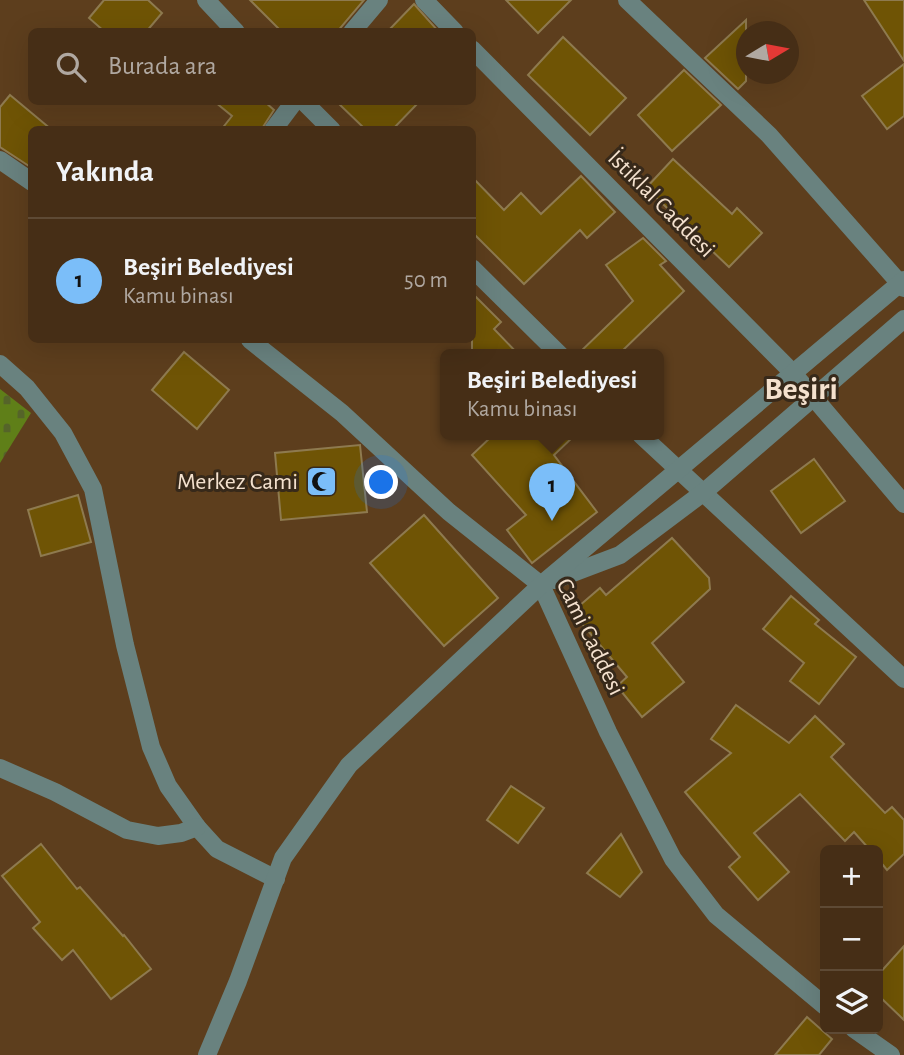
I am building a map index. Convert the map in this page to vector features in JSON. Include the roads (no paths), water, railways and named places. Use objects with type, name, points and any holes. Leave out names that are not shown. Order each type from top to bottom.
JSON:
[{"type":"street","points":[[206,0],[232,28]]},
{"type":"street","points":[[355,28],[379,0]]},
{"type":"street","points":[[424,0],[451,28]]},
{"type":"street","points":[[207,1055],[238,981],[283,858],[349,765],[541,585],[792,373],[903,284],[769,135],[627,0]]},
{"type":"street","name":"İstiklal Caddesi","points":[[476,53],[792,373],[904,505]]},
{"type":"street","points":[[276,126],[292,105]]},
{"type":"street","points":[[307,105],[328,126]]},
{"type":"street","points":[[0,160],[28,179]]},
{"type":"street","points":[[476,272],[554,349]]},
{"type":"street","points":[[541,585],[620,555],[704,492],[904,319]]},
{"type":"street","name":"Cami Caddesi","points":[[254,343],[342,413],[449,512],[541,585],[608,732],[673,859],[716,915],[820,1002]]},
{"type":"street","points":[[0,364],[26,388],[57,425],[93,489],[125,645],[151,747],[168,786],[197,827],[218,849],[276,879]]},
{"type":"street","points":[[646,440],[904,679]]},
{"type":"street","points":[[0,768],[55,792],[127,830],[158,836],[181,833],[197,827]]},
{"type":"street","points":[[861,1034],[891,1055]]},
{"type":"place","name":"Merkez Cami","points":[[321,482]]},
{"type":"place","name":"Beşiri Belediyesi","points":[[552,521]]},
{"type":"district","name":"Beşiri","points":[[801,389]]}]
